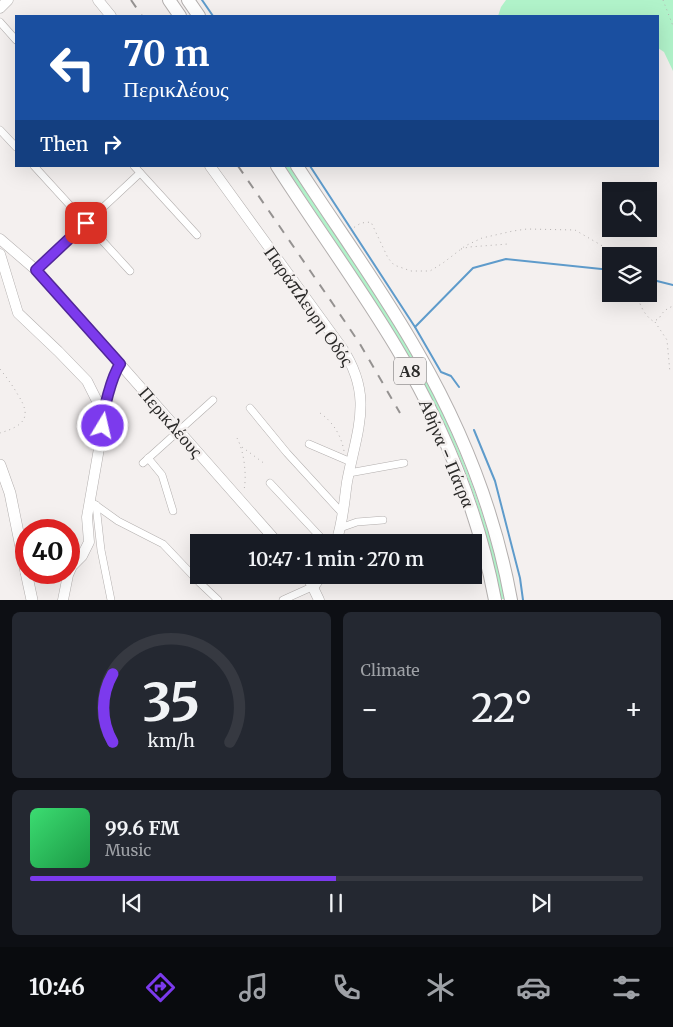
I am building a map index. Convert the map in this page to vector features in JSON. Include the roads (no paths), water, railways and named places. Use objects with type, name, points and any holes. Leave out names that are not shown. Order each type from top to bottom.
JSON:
[{"type":"highway","points":[[169,0],[179,15]]},
{"type":"highway","points":[[188,0],[198,15]]},
{"type":"highway","name":"Αθήνα - Πάτρα","points":[[278,167],[379,319],[404,360],[426,402],[454,462],[471,507],[485,554],[495,600]]},
{"type":"highway","name":"Αθήνα - Πάτρα","points":[[298,167],[392,310],[442,396],[484,495],[501,549],[511,600]]},
{"type":"main road","points":[[0,8],[8,0]]},
{"type":"main road","points":[[98,0],[110,15]]},
{"type":"main road","name":"Παράπλευρη Οδός","points":[[211,167],[351,361],[360,388],[361,411],[349,460],[349,473],[338,534]]},
{"type":"main road","name":"Περικλέους","points":[[0,239],[36,270],[270,534]]},
{"type":"main road","points":[[0,254],[18,313],[87,381],[98,403],[102,418],[93,503],[86,520],[89,542],[82,556],[72,566],[62,600]]},
{"type":"main road","points":[[0,466],[10,494],[15,519]]},
{"type":"main road","points":[[29,584],[32,600]]},
{"type":"main road","points":[[314,586],[319,600]]},
{"type":"street","points":[[0,22],[15,39]]},
{"type":"street","points":[[0,130],[15,146]]},
{"type":"street","points":[[35,167],[130,271]]},
{"type":"street","points":[[135,167],[197,235]]},
{"type":"street","points":[[36,270],[140,173]]},
{"type":"street","points":[[102,418],[114,373],[120,364]]},
{"type":"street","points":[[173,511],[162,475],[145,460],[180,432],[213,400]]},
{"type":"street","points":[[250,408],[287,454],[342,514]]},
{"type":"street","points":[[309,444],[349,460]]},
{"type":"street","points":[[349,473],[404,464]]},
{"type":"street","points":[[270,483],[317,534]]},
{"type":"street","points":[[93,503],[111,600]]},
{"type":"street","points":[[93,503],[118,521],[163,544],[218,600]]},
{"type":"street","points":[[340,528],[357,522],[383,520]]},
{"type":"street","points":[[283,600],[314,586]]},
{"type":"waterway","points":[[202,0],[212,15]]},
{"type":"waterway","points":[[311,167],[415,327],[441,372],[451,376],[459,387]]},
{"type":"waterway","points":[[415,327],[473,268],[506,259],[602,269]]},
{"type":"waterway","points":[[657,281],[673,285]]},
{"type":"waterway","points":[[474,430],[495,481],[520,578],[523,600]]},
{"type":"railway","points":[[131,0],[141,15]]},
{"type":"railway","points":[[239,167],[360,344],[400,413]]}]
